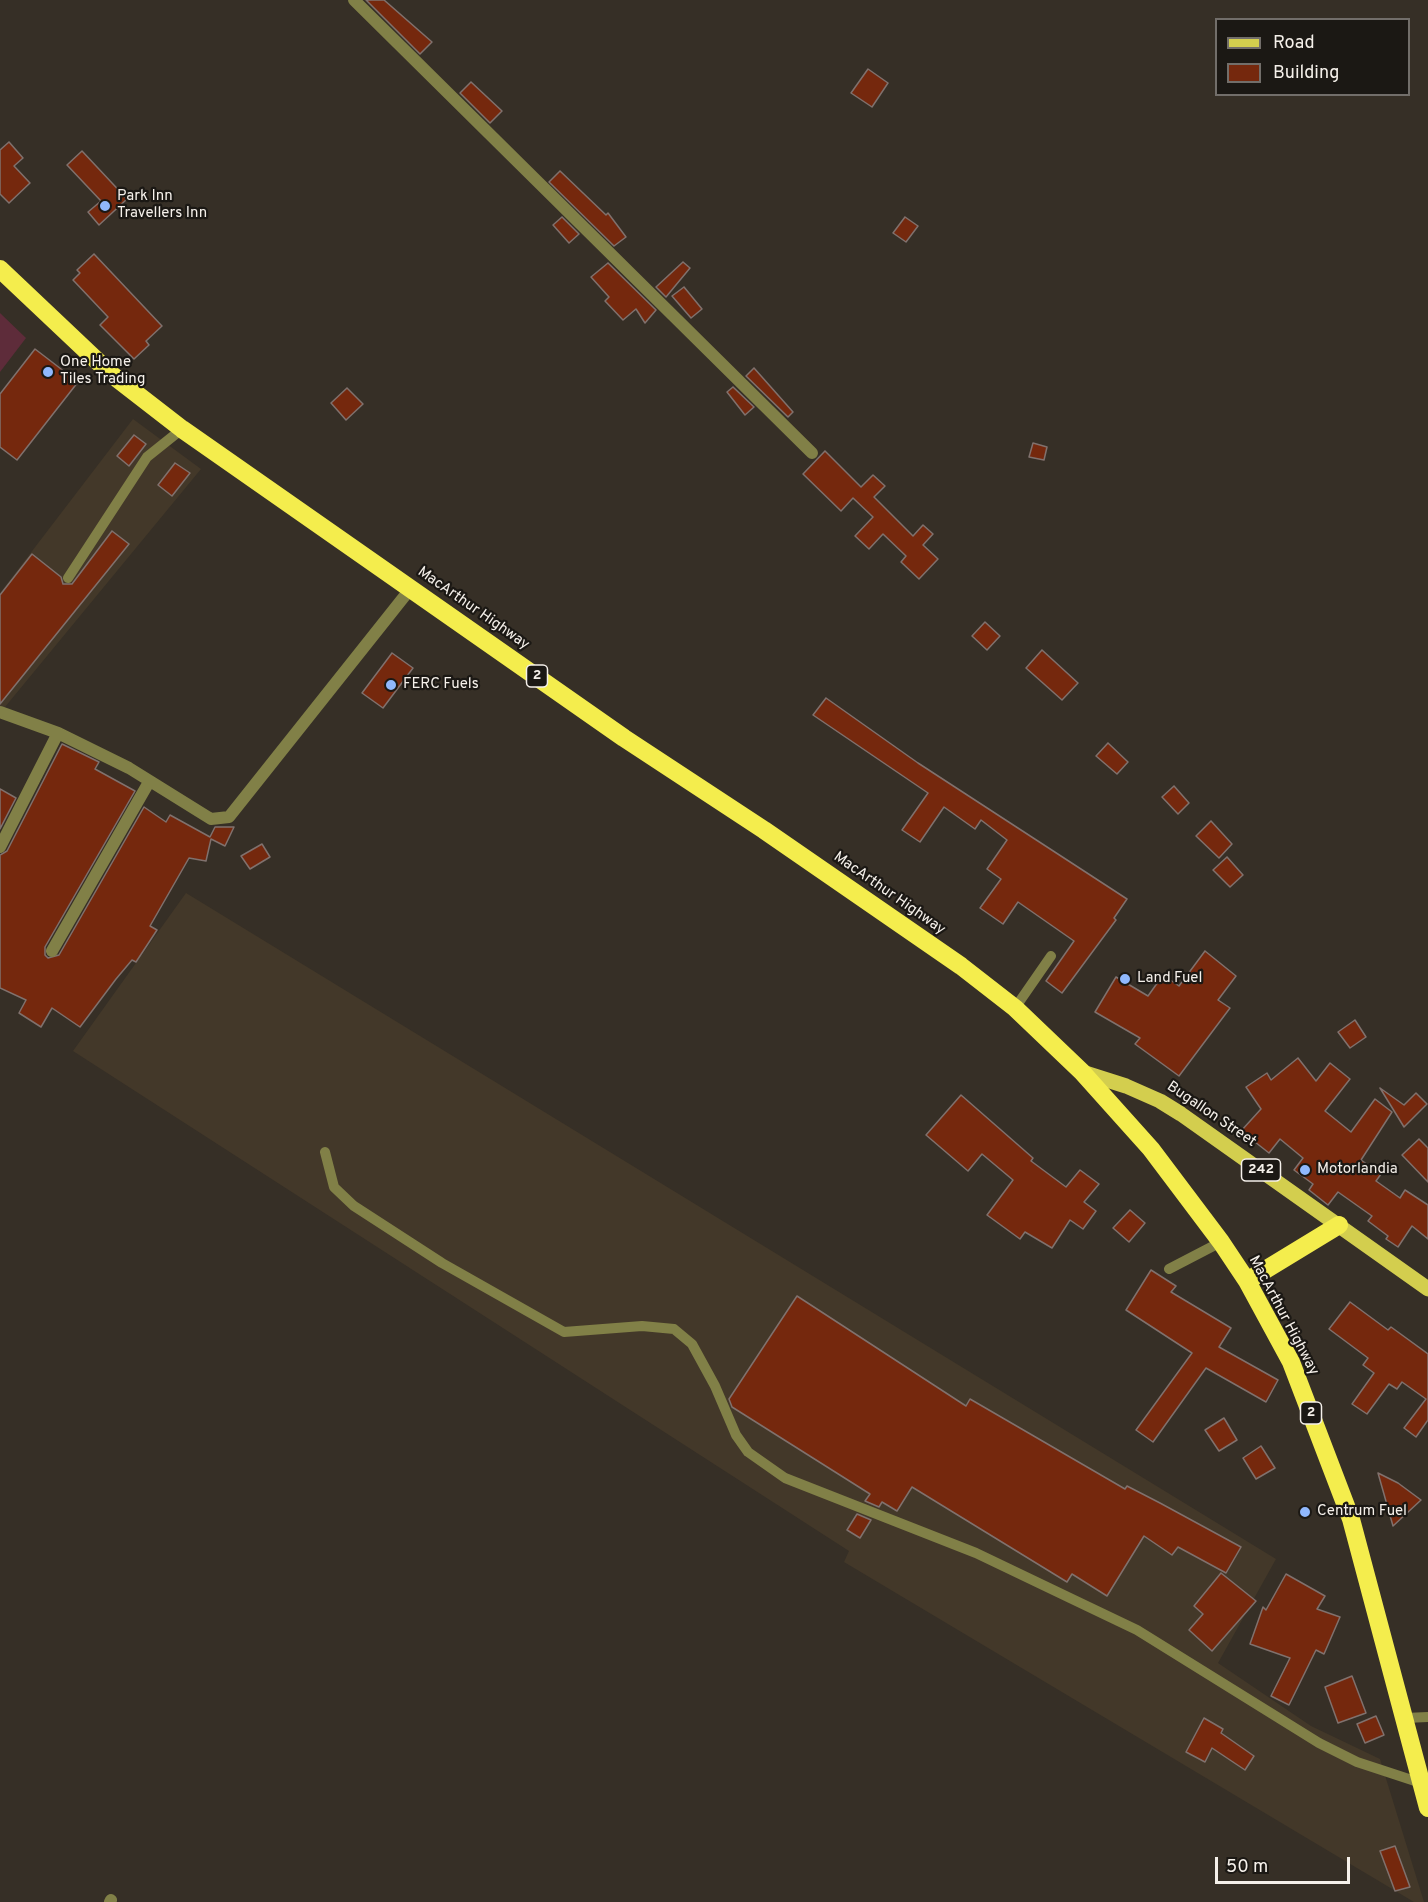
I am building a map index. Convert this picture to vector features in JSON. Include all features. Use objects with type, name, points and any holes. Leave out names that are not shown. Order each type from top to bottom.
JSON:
[{"type":"highway","name":"MacArthur Highway","points":[[0,269],[111,374],[182,429],[624,738],[897,921],[1015,1008],[1082,1072],[1151,1149],[1221,1242],[1247,1281],[1291,1362],[1337,1477],[1351,1519],[1428,1808]]},
{"type":"highway","points":[[1247,1281],[1339,1225]]},
{"type":"main road","name":"Bugallon Street","points":[[1082,1072],[1160,1101],[1428,1289]]},
{"type":"street","points":[[354,0],[812,453]]},
{"type":"street","points":[[0,712],[58,733],[129,768],[211,819],[229,817],[411,588]]},
{"type":"street","points":[[0,847],[58,733]]},
{"type":"street","points":[[52,951],[149,782]]},
{"type":"lane","points":[[68,578],[147,457],[182,429]]},
{"type":"lane","points":[[1015,1008],[1051,956]]},
{"type":"lane","points":[[325,1152],[334,1187],[354,1206],[442,1263],[564,1332],[642,1326],[674,1329],[692,1344],[715,1386],[736,1435],[748,1452],[785,1478],[976,1553],[1060,1593],[1137,1630],[1319,1743],[1357,1762],[1421,1783]]},
{"type":"lane","points":[[1169,1269],[1221,1242]]},
{"type":"lane","points":[[1405,1718],[1428,1717]]},
{"type":"shaded area","points":[[0,313],[26,338],[0,372]]},
{"type":"shaded area","points":[[133,419],[201,469],[5,707],[0,706],[0,593]]},
{"type":"shaded area","points":[[186,893],[1276,1559],[1218,1663],[1311,1726],[1380,1759],[1424,1902],[1414,1902],[844,1562],[849,1551],[73,1051]]},
{"type":"building","points":[[366,0],[384,0],[432,42],[420,54]]},
{"type":"building","points":[[868,69],[888,83],[872,107],[851,93]]},
{"type":"building","points":[[471,82],[502,111],[490,123],[460,93]]},
{"type":"building","points":[[9,142],[23,158],[14,166],[30,183],[9,203],[0,194],[0,150]]},
{"type":"building","points":[[82,151],[127,199],[99,225],[88,212],[101,201],[67,165]]},
{"type":"building","points":[[560,171],[606,215],[608,213],[626,237],[614,246],[549,182]]},
{"type":"building","points":[[562,217],[579,234],[569,243],[553,225]]},
{"type":"building","points":[[905,217],[918,226],[906,242],[893,233]]},
{"type":"building","points":[[94,254],[162,326],[146,341],[149,345],[134,359],[100,325],[108,317],[73,280],[80,273],[77,270]]},
{"type":"building","points":[[683,262],[690,268],[666,297],[656,287]]},
{"type":"building","points":[[608,263],[656,310],[645,323],[636,309],[623,320],[605,301],[609,297],[591,277]]},
{"type":"building","points":[[684,287],[702,309],[691,318],[672,296]]},
{"type":"building","points":[[35,349],[78,382],[17,460],[0,447],[0,394]]},
{"type":"building","points":[[754,368],[793,412],[788,417],[746,376]]},
{"type":"building","points":[[733,387],[754,407],[745,415],[727,392]]},
{"type":"building","points":[[347,388],[363,404],[346,420],[331,403]]},
{"type":"building","points":[[134,435],[146,444],[129,466],[117,456]]},
{"type":"building","points":[[1033,443],[1047,447],[1044,460],[1029,457]]},
{"type":"building","points":[[825,451],[861,487],[873,475],[885,486],[874,497],[913,536],[923,525],[933,534],[923,545],[938,559],[919,579],[901,562],[906,556],[883,534],[869,549],[855,536],[873,517],[853,498],[841,511],[803,474]]},
{"type":"building","points":[[175,463],[190,473],[172,496],[158,485]]},
{"type":"building","points":[[112,531],[129,544],[0,704],[0,595],[32,554],[61,577],[63,584],[72,584]]},
{"type":"building","points":[[985,622],[1000,636],[987,650],[972,636]]},
{"type":"building","points":[[1042,650],[1078,683],[1062,700],[1026,668]]},
{"type":"building","points":[[392,653],[413,668],[383,708],[362,693]]},
{"type":"building","points":[[826,698],[918,763],[1127,899],[1114,918],[1116,920],[1062,993],[1046,981],[1074,941],[1018,902],[1003,924],[980,908],[1001,879],[987,869],[1007,840],[981,820],[975,829],[944,807],[920,842],[902,830],[928,793],[813,715]]},
{"type":"building","points":[[1108,743],[1128,762],[1117,774],[1096,756]]},
{"type":"building","points":[[62,744],[99,762],[95,769],[135,791],[45,947],[45,955],[48,958],[59,955],[144,807],[166,822],[170,815],[210,837],[215,827],[234,827],[225,846],[211,839],[206,861],[189,858],[150,926],[157,930],[136,962],[132,960],[80,1027],[52,1008],[41,1027],[19,1013],[26,1000],[0,988],[0,855],[7,851]]},
{"type":"building","points":[[1174,786],[1189,803],[1178,814],[1162,797]]},
{"type":"building","points":[[0,789],[16,798],[0,829]]},
{"type":"building","points":[[1211,821],[1232,844],[1219,858],[1196,836]]},
{"type":"building","points":[[262,844],[270,857],[250,869],[241,856]]},
{"type":"building","points":[[1227,857],[1243,875],[1230,887],[1213,870]]},
{"type":"building","points":[[1205,951],[1236,976],[1218,1000],[1230,1008],[1179,1076],[1135,1044],[1140,1038],[1095,1012],[1116,977],[1148,996],[1163,975],[1179,986]]},
{"type":"building","points":[[1355,1020],[1366,1037],[1350,1048],[1338,1032]]},
{"type":"building","points":[[1298,1058],[1316,1081],[1330,1063],[1350,1079],[1325,1111],[1351,1132],[1375,1099],[1392,1112],[1361,1160],[1381,1174],[1376,1181],[1400,1198],[1405,1190],[1428,1205],[1428,1239],[1412,1226],[1398,1247],[1386,1239],[1388,1236],[1368,1221],[1372,1216],[1338,1192],[1328,1205],[1309,1190],[1313,1184],[1294,1170],[1303,1158],[1280,1139],[1269,1153],[1241,1131],[1261,1109],[1246,1087],[1267,1073],[1271,1080]]},
{"type":"building","points":[[1380,1088],[1404,1105],[1416,1093],[1427,1104],[1404,1127]]},
{"type":"building","points":[[961,1095],[1033,1158],[1031,1161],[1066,1187],[1080,1170],[1099,1184],[1084,1202],[1096,1211],[1083,1229],[1070,1220],[1052,1248],[1025,1232],[1020,1239],[987,1215],[1013,1180],[982,1154],[968,1171],[926,1135]]},
{"type":"building","points":[[1419,1139],[1428,1148],[1428,1182],[1402,1155]]},
{"type":"building","points":[[1130,1210],[1145,1223],[1129,1242],[1113,1228]]},
{"type":"building","points":[[1151,1270],[1176,1286],[1171,1292],[1231,1328],[1219,1347],[1278,1380],[1266,1402],[1206,1368],[1153,1442],[1136,1430],[1192,1353],[1126,1310]]},
{"type":"building","points":[[797,1296],[966,1406],[970,1399],[1125,1489],[1127,1486],[1241,1547],[1226,1573],[1178,1547],[1172,1555],[1144,1536],[1107,1596],[1072,1574],[1067,1582],[912,1487],[897,1511],[882,1502],[879,1507],[865,1501],[870,1494],[732,1407],[729,1399]]},
{"type":"building","points":[[1350,1302],[1388,1330],[1391,1327],[1428,1354],[1428,1420],[1416,1437],[1404,1428],[1426,1399],[1402,1382],[1397,1389],[1389,1384],[1367,1414],[1352,1404],[1374,1373],[1363,1365],[1368,1358],[1329,1329]]},
{"type":"building","points":[[1224,1418],[1237,1440],[1219,1451],[1205,1430]]},
{"type":"building","points":[[1261,1446],[1275,1468],[1256,1479],[1243,1458]]},
{"type":"building","points":[[1378,1473],[1398,1483],[1421,1500],[1393,1526]]},
{"type":"building","points":[[857,1514],[871,1520],[860,1538],[847,1530]]},
{"type":"building","points":[[1221,1573],[1256,1601],[1212,1651],[1189,1630],[1203,1614],[1194,1606]]},
{"type":"building","points":[[1286,1574],[1325,1596],[1317,1609],[1340,1617],[1324,1654],[1316,1650],[1289,1705],[1271,1696],[1290,1658],[1250,1644],[1263,1607],[1266,1610]]},
{"type":"building","points":[[1352,1676],[1366,1713],[1338,1723],[1325,1687]]},
{"type":"building","points":[[1376,1716],[1384,1735],[1365,1743],[1357,1724]]},
{"type":"building","points":[[1204,1718],[1223,1729],[1221,1733],[1254,1756],[1245,1770],[1212,1748],[1205,1762],[1186,1752]]},
{"type":"building","points":[[1395,1846],[1410,1887],[1395,1891],[1380,1851]]},
{"type":"place","name":"Park Inn Travellers Inn","points":[[105,206]]},
{"type":"place","name":"One Home Tiles Trading","points":[[48,372]]},
{"type":"place","name":"FERC Fuels","points":[[391,685]]},
{"type":"place","name":"Land Fuel","points":[[1125,979]]},
{"type":"place","name":"Motorlandia","points":[[1305,1170]]},
{"type":"place","name":"Centrum Fuel","points":[[1305,1512]]}]
